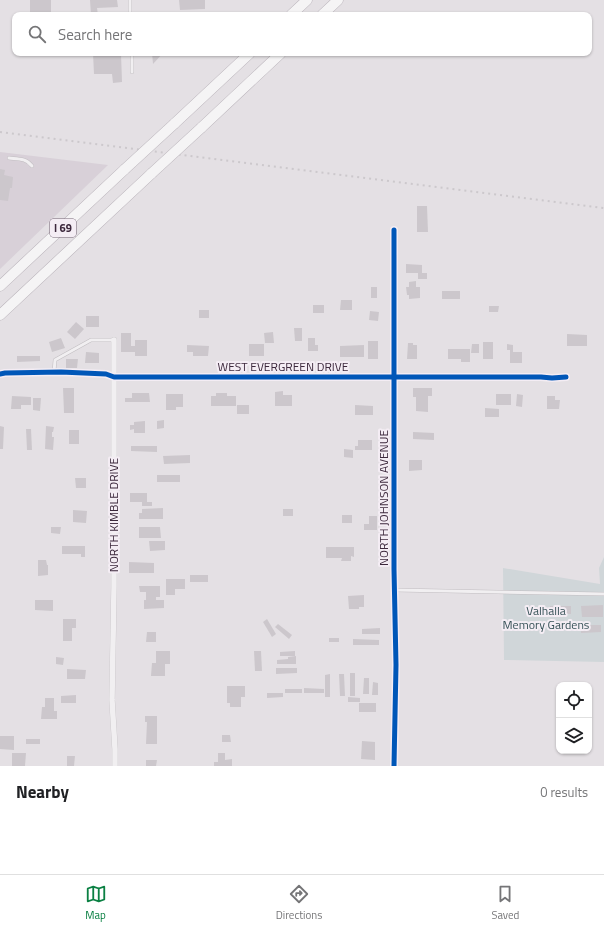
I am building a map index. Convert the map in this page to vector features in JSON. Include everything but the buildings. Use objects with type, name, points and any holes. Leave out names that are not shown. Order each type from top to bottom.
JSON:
[{"type":"highway","points":[[294,12],[307,0]]},
{"type":"highway","points":[[325,12],[338,0]]},
{"type":"highway","name":"I 69","points":[[0,286],[247,56]]},
{"type":"highway","name":"I 69","points":[[0,315],[278,56]]},
{"type":"street","name":"NORTH JOHNSON AVENUE","points":[[394,230],[394,502],[396,665],[394,766]]},
{"type":"street","name":"NORTH KIMBLE DRIVE","points":[[114,340],[114,587],[112,700],[116,749],[115,766]]},
{"type":"street","name":"WEST EVERGREEN DRIVE","points":[[0,374],[5,372],[54,372],[106,374],[114,377],[566,377]]},
{"type":"lane","points":[[130,0],[130,12]]},
{"type":"lane","points":[[132,56],[132,72]]},
{"type":"lane","points":[[9,158],[25,159],[32,166]]},
{"type":"lane","name":"NORTH KIMBLE DRIVE","points":[[54,372],[56,360],[91,340],[114,340]]},
{"type":"lane","points":[[395,590],[604,594]]},
{"type":"shaded area","points":[[0,152],[108,165],[0,269]]},
{"type":"green space","name":"Valhalla Memory Gardens","points":[[604,557],[604,662],[504,660],[503,568],[600,584],[599,568]]},
{"type":"railway","points":[[0,132],[604,208]]},
{"type":"cycle path","points":[[394,230],[394,569],[396,665],[394,766]]},
{"type":"cycle path","points":[[0,374],[61,372],[106,374],[114,377],[566,377]]}]
